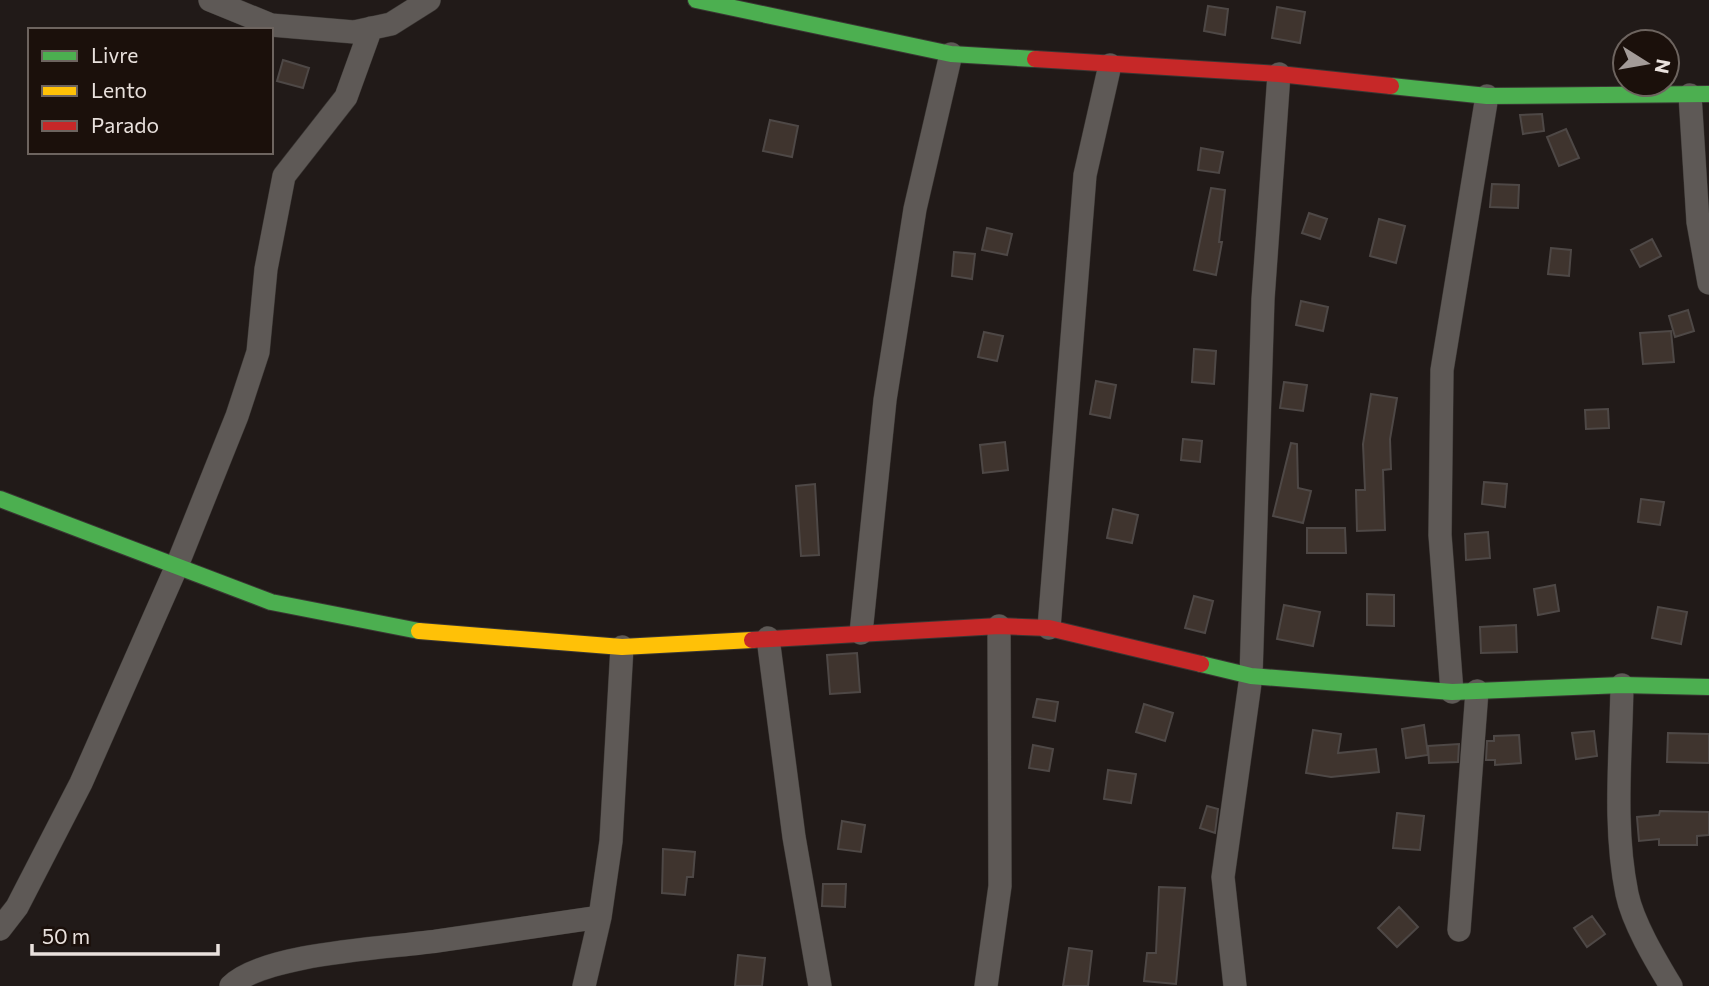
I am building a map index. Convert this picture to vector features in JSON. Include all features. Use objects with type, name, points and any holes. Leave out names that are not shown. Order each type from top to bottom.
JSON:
[{"type":"street","points":[[210,0],[271,24],[354,32],[390,24],[429,0]]},
{"type":"street","points":[[696,0],[951,54],[1279,74],[1487,96],[1699,95],[1698,222],[1709,283]]},
{"type":"street","points":[[0,929],[17,907],[81,783],[176,568],[237,416],[258,352],[266,269],[284,176],[346,97],[371,28]]},
{"type":"street","points":[[861,633],[887,387],[915,209],[951,54]]},
{"type":"street","points":[[1049,628],[1085,175],[1111,65]]},
{"type":"street","points":[[1235,986],[1223,877],[1251,676],[1263,299],[1279,74]]},
{"type":"street","points":[[1452,692],[1440,535],[1442,370],[1487,96]]},
{"type":"street","points":[[0,499],[271,602],[410,629],[622,647],[999,626],[1049,628],[1251,676],[1452,692],[1622,685],[1709,687]]},
{"type":"street","points":[[986,986],[1000,886],[999,626]]},
{"type":"street","points":[[768,638],[794,837],[820,986]]},
{"type":"street","points":[[584,986],[600,917],[611,841],[622,647]]},
{"type":"street","points":[[1622,685],[1619,828],[1627,897],[1655,959],[1671,986]]},
{"type":"street","points":[[1459,930],[1476,691]]},
{"type":"street","points":[[231,986],[238,979],[260,969],[325,955],[600,917]]},
{"type":"building","points":[[1208,6],[1228,9],[1225,35],[1204,31]]},
{"type":"building","points":[[1277,7],[1305,12],[1300,43],[1272,38]]},
{"type":"building","points":[[283,60],[309,68],[303,88],[277,81]]},
{"type":"building","points":[[1542,114],[1544,131],[1523,134],[1520,115]]},
{"type":"building","points":[[770,120],[798,126],[792,157],[763,151]]},
{"type":"building","points":[[1566,129],[1579,158],[1559,166],[1547,137]]},
{"type":"building","points":[[1201,148],[1223,152],[1219,173],[1198,170]]},
{"type":"building","points":[[1492,184],[1519,185],[1518,208],[1490,207]]},
{"type":"building","points":[[1211,188],[1225,190],[1219,242],[1222,242],[1216,275],[1194,270]]},
{"type":"building","points":[[1309,213],[1327,219],[1320,239],[1302,233]]},
{"type":"building","points":[[1379,219],[1405,226],[1396,263],[1370,256]]},
{"type":"building","points":[[987,228],[1012,234],[1007,255],[982,250]]},
{"type":"building","points":[[1652,239],[1661,256],[1640,267],[1631,250]]},
{"type":"building","points":[[1551,248],[1571,250],[1569,276],[1548,274]]},
{"type":"building","points":[[954,252],[975,254],[972,279],[952,276]]},
{"type":"building","points":[[1301,301],[1328,307],[1323,331],[1296,325]]},
{"type":"building","points":[[1688,310],[1694,331],[1675,337],[1669,316]]},
{"type":"building","points":[[1671,331],[1674,362],[1643,364],[1640,333]]},
{"type":"building","points":[[984,332],[1003,336],[997,361],[978,357]]},
{"type":"building","points":[[1194,349],[1216,351],[1214,384],[1192,382]]},
{"type":"building","points":[[1096,381],[1116,385],[1110,418],[1090,414]]},
{"type":"building","points":[[1284,382],[1307,385],[1303,411],[1280,408]]},
{"type":"building","points":[[1371,394],[1397,398],[1390,439],[1391,469],[1383,470],[1385,530],[1357,531],[1356,490],[1365,490],[1363,444]]},
{"type":"building","points":[[1608,409],[1609,428],[1586,429],[1585,410]]},
{"type":"building","points":[[1183,439],[1202,441],[1200,462],[1181,460]]},
{"type":"building","points":[[1005,442],[1008,470],[983,473],[980,445]]},
{"type":"building","points":[[1291,443],[1297,444],[1298,488],[1311,491],[1303,523],[1273,516]]},
{"type":"building","points":[[1484,482],[1507,484],[1505,507],[1482,504]]},
{"type":"building","points":[[815,484],[819,555],[801,556],[796,486]]},
{"type":"building","points":[[1641,499],[1664,502],[1660,525],[1638,522]]},
{"type":"building","points":[[1113,509],[1138,515],[1132,543],[1107,538]]},
{"type":"building","points":[[1307,528],[1345,528],[1346,553],[1307,553]]},
{"type":"building","points":[[1488,532],[1490,558],[1466,560],[1465,534]]},
{"type":"building","points":[[1555,585],[1559,611],[1538,615],[1534,589]]},
{"type":"building","points":[[1367,594],[1394,595],[1394,626],[1367,625]]},
{"type":"building","points":[[1194,596],[1213,601],[1205,633],[1185,628]]},
{"type":"building","points":[[1284,605],[1320,612],[1313,646],[1277,639]]},
{"type":"building","points":[[1658,607],[1687,612],[1681,644],[1652,638]]},
{"type":"building","points":[[1516,625],[1517,652],[1481,653],[1480,627]]},
{"type":"building","points":[[857,653],[860,692],[830,694],[827,655]]},
{"type":"building","points":[[1037,699],[1058,702],[1055,721],[1033,717]]},
{"type":"building","points":[[1144,704],[1173,713],[1165,741],[1136,732]]},
{"type":"building","points":[[1424,725],[1428,755],[1406,758],[1402,729]]},
{"type":"building","points":[[1313,730],[1341,734],[1338,753],[1376,749],[1379,772],[1331,777],[1306,773]]},
{"type":"building","points":[[1594,731],[1597,756],[1576,759],[1572,733]]},
{"type":"building","points":[[1668,733],[1709,734],[1709,763],[1667,762]]},
{"type":"building","points":[[1519,735],[1521,763],[1495,765],[1495,760],[1486,760],[1487,741],[1494,741],[1494,736]]},
{"type":"building","points":[[1459,744],[1458,762],[1429,763],[1428,746]]},
{"type":"building","points":[[1033,745],[1053,749],[1049,771],[1029,768]]},
{"type":"building","points":[[1108,770],[1136,774],[1131,803],[1104,799]]},
{"type":"building","points":[[1207,806],[1218,809],[1215,833],[1200,828]]},
{"type":"building","points":[[1660,811],[1709,812],[1709,835],[1697,836],[1697,845],[1659,845],[1659,839],[1639,841],[1637,817],[1659,815]]},
{"type":"building","points":[[1397,813],[1424,816],[1420,850],[1393,848]]},
{"type":"building","points":[[842,821],[865,825],[861,852],[838,849]]},
{"type":"building","points":[[663,849],[695,852],[693,877],[687,877],[685,895],[662,893]]},
{"type":"building","points":[[823,884],[846,884],[845,907],[822,906]]},
{"type":"building","points":[[1159,887],[1185,888],[1176,984],[1144,981],[1147,953],[1156,953]]},
{"type":"building","points":[[1399,907],[1418,927],[1397,947],[1378,928]]},
{"type":"building","points":[[1592,916],[1605,934],[1587,947],[1574,928]]},
{"type":"building","points":[[1069,948],[1092,951],[1088,986],[1063,986]]},
{"type":"building","points":[[738,955],[765,958],[762,986],[735,986]]},
{"type":"traffic: fast","points":[[696,0],[951,54],[1035,59]]},
{"type":"traffic: fast","points":[[1391,86],[1487,96],[1709,94]]},
{"type":"traffic: fast","points":[[0,499],[271,602],[419,631]]},
{"type":"traffic: fast","points":[[1201,664],[1251,676],[1452,692],[1622,685],[1709,687]]},
{"type":"traffic: slow","points":[[419,631],[622,647],[752,640]]},
{"type":"traffic: jam","points":[[1035,59],[1279,74],[1391,86]]},
{"type":"traffic: jam","points":[[752,640],[999,626],[1049,628],[1201,664]]}]
